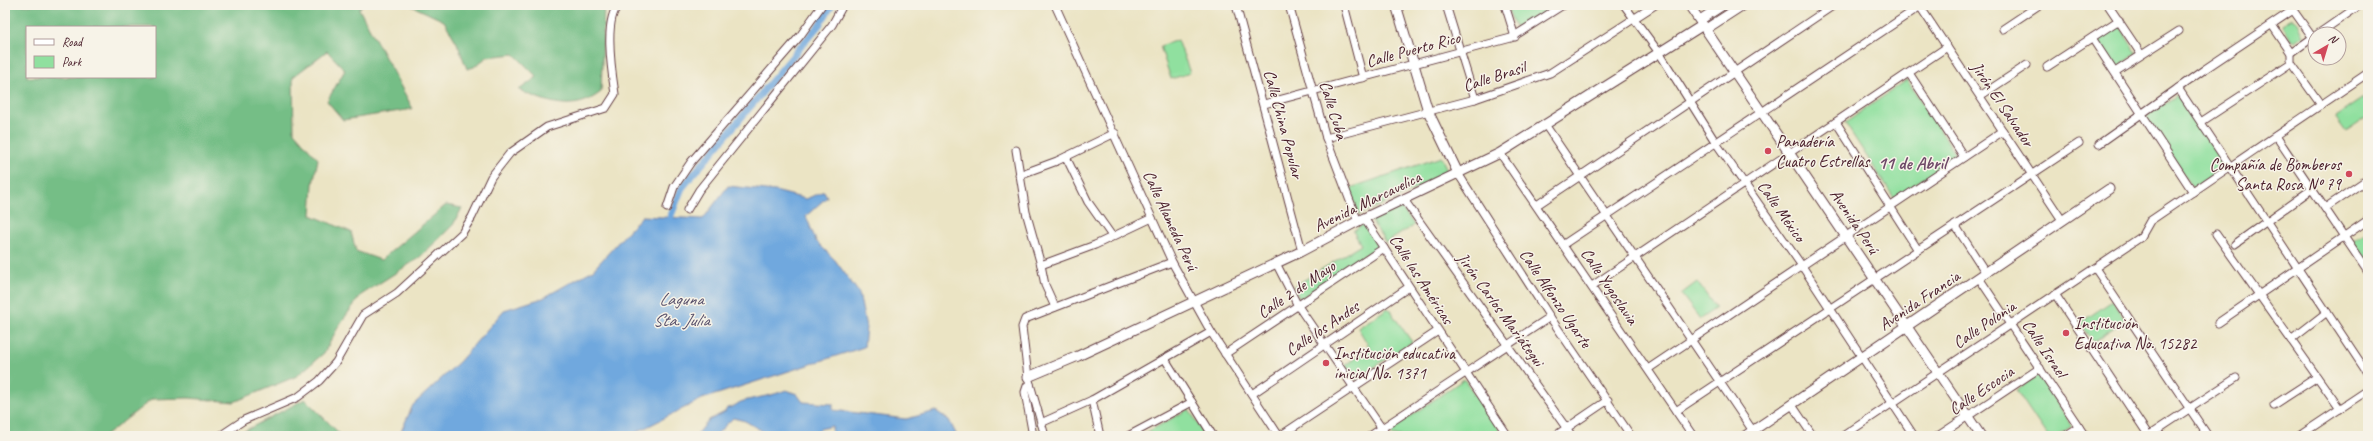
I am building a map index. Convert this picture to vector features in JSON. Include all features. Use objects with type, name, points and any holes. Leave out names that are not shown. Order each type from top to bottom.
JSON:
[{"type":"street","points":[[220,436],[244,420],[298,397],[319,381],[336,362],[363,315],[397,293],[462,233],[472,217],[492,177],[510,153],[547,126],[597,112],[610,104],[614,94],[610,21],[615,8],[619,5]]},
{"type":"street","points":[[667,208],[674,187],[691,162],[800,36],[822,5]]},
{"type":"street","points":[[687,210],[699,190],[832,25],[843,5]]},
{"type":"street","name":"Calle Alameda Perú","points":[[1055,5],[1115,133],[1172,262],[1211,332],[1280,436]]},
{"type":"street","name":"Calle China Popular","points":[[1236,5],[1264,104],[1302,251]]},
{"type":"street","name":"Calle Cuba","points":[[1290,5],[1312,91],[1326,138],[1361,220]]},
{"type":"street","points":[[1344,5],[1363,78]]},
{"type":"street","points":[[1396,5],[1428,111],[1459,175]]},
{"type":"street","points":[[1446,5],[1475,99]]},
{"type":"street","points":[[1505,5],[1515,36]]},
{"type":"street","name":"Calle Puerto Rico","points":[[1264,104],[1515,36],[1563,5]]},
{"type":"street","name":"Calle México","points":[[1624,5],[1660,54],[1716,143],[1802,266],[1914,436]]},
{"type":"street","name":"Calle Brasil","points":[[1326,138],[1475,99],[1550,73],[1655,5]]},
{"type":"street","name":"Avenida Perú","points":[[1689,5],[1981,436]]},
{"type":"street","name":"Avenida Marcavelica","points":[[1703,25],[1723,5]]},
{"type":"street","name":"Avenida Marcavelica","points":[[1029,380],[1193,301],[1302,251],[1361,220],[1459,175],[1546,126],[1703,25],[1743,5]]},
{"type":"street","points":[[1537,205],[1834,5]]},
{"type":"street","points":[[1564,244],[1920,5]]},
{"type":"street","name":"Jirón El Salvador","points":[[1920,5],[2062,220]]},
{"type":"street","points":[[2002,29],[2039,5]]},
{"type":"street","points":[[2108,5],[2141,54]]},
{"type":"street","points":[[2330,26],[2360,5]]},
{"type":"street","points":[[2099,144],[2293,10],[2307,27]]},
{"type":"street","points":[[2047,67],[2118,20]]},
{"type":"street","points":[[2272,25],[2291,52],[2291,63],[2320,105]]},
{"type":"street","points":[[2115,72],[2179,31]]},
{"type":"street","points":[[2092,38],[2193,192],[2368,73]]},
{"type":"street","points":[[2291,52],[2307,41]]},
{"type":"street","points":[[1592,286],[1947,47]]},
{"type":"street","points":[[2201,122],[2291,63]]},
{"type":"street","points":[[1980,96],[2027,65]]},
{"type":"street","points":[[1909,73],[1964,157]]},
{"type":"street","points":[[2178,88],[2368,374]]},
{"type":"street","points":[[1836,122],[1918,250]]},
{"type":"street","points":[[1546,126],[1581,175],[1720,382],[1749,433]]},
{"type":"street","points":[[1648,369],[2003,132]]},
{"type":"street","points":[[1019,175],[1066,157],[1115,133]]},
{"type":"street","points":[[2276,136],[2368,272]]},
{"type":"street","points":[[1676,411],[2079,143]]},
{"type":"street","points":[[1016,150],[1026,212],[1042,265],[1045,285],[1055,307]]},
{"type":"street","name":"Calle Yugoslavia","points":[[1500,153],[1564,244],[1693,436]]},
{"type":"street","points":[[1066,157],[1081,190],[1112,236]]},
{"type":"street","name":"Calle Alfonzo Ugarte","points":[[1459,175],[1550,318],[1608,400],[1631,436]]},
{"type":"street","points":[[2325,208],[2368,180]]},
{"type":"street","name":"Avenida Francia","points":[[1749,433],[1908,327],[2109,189]]},
{"type":"street","points":[[2235,244],[2312,190]]},
{"type":"street","name":"Calle Polonia","points":[[1842,436],[2141,237],[2150,221],[2193,192]]},
{"type":"street","name":"Jirón Carlos Mariátegui","points":[[1404,201],[1508,344],[1572,436]]},
{"type":"street","points":[[1042,265],[1152,218]]},
{"type":"street","name":"Calle las Américas","points":[[1361,220],[1384,248],[1465,373],[1508,436]]},
{"type":"street","points":[[2218,323],[2368,220]]},
{"type":"street","name":"Calle Israel","points":[[1955,226],[2010,324],[2085,436]]},
{"type":"street","points":[[2216,234],[2340,409]]},
{"type":"street","name":"Calle 2 de Mayo","points":[[1225,354],[1384,248]]},
{"type":"street","points":[[1045,436],[1029,380],[1022,326],[1025,319],[1172,262]]},
{"type":"street","points":[[1276,263],[1298,306],[1387,436]]},
{"type":"street","points":[[2095,268],[2208,436]]},
{"type":"street","name":"Calle los Andes","points":[[1252,394],[1409,287]]},
{"type":"street","points":[[2055,294],[2149,436],[2236,378]]},
{"type":"street","points":[[2291,340],[2327,312]]},
{"type":"street","points":[[1370,436],[1508,344],[1550,318]]},
{"type":"street","points":[[1280,436],[1438,331]]},
{"type":"street","points":[[1041,424],[1092,400],[1211,332]]},
{"type":"street","points":[[1165,359],[1213,436]]},
{"type":"street","name":"Calle Escocia","points":[[1938,436],[2040,368]]},
{"type":"street","points":[[2274,405],[2317,377]]},
{"type":"street","points":[[1029,380],[1025,392],[1033,436]]},
{"type":"street","points":[[2299,436],[2368,390]]},
{"type":"street","points":[[1092,400],[1100,436]]},
{"type":"street","points":[[1555,436],[1608,400]]},
{"type":"street","points":[[1128,436],[1192,402]]},
{"type":"street","points":[[1792,405],[1813,436]]},
{"type":"street","points":[[2065,436],[2079,427]]},
{"type":"green space","points":[[5,5],[362,5],[359,9],[413,109],[343,120],[327,101],[345,70],[327,51],[293,77],[294,132],[318,159],[313,184],[311,215],[351,232],[356,251],[381,260],[446,205],[462,208],[453,225],[419,258],[361,295],[340,324],[324,353],[297,376],[234,402],[189,398],[152,399],[105,436],[5,436]]},
{"type":"green space","points":[[410,5],[604,5],[601,92],[581,102],[571,104],[550,102],[529,95],[519,90],[537,77],[514,54],[487,57],[474,67],[467,69],[457,43],[444,21]]},
{"type":"green space","points":[[1506,5],[1556,5],[1557,6],[1516,29]]},
{"type":"green space","points":[[2292,18],[2297,23],[2303,35],[2295,41],[2291,40],[2282,24]]},
{"type":"green space","points":[[2118,25],[2137,53],[2116,69],[2096,39]]},
{"type":"green space","points":[[1178,40],[1190,73],[1171,79],[1160,46]]},
{"type":"green space","points":[[1907,80],[1957,156],[1894,198],[1845,123]]},
{"type":"green space","points":[[2177,95],[2226,166],[2193,189],[2145,118]]},
{"type":"green space","points":[[2363,98],[2368,106],[2368,117],[2346,132],[2335,117]]},
{"type":"green space","points":[[1441,157],[1449,174],[1359,215],[1350,188]]},
{"type":"green space","points":[[1401,207],[1414,225],[1386,243],[1371,220]]},
{"type":"green space","points":[[1363,224],[1378,246],[1300,299],[1293,287],[1361,245],[1353,231]]},
{"type":"green space","points":[[2368,231],[2368,266],[2352,242]]},
{"type":"green space","points":[[1697,282],[1716,308],[1700,319],[1681,294]]},
{"type":"green space","points":[[2112,301],[2125,320],[2092,342],[2080,323]]},
{"type":"green space","points":[[1388,308],[1412,342],[1355,380],[1345,365],[1370,348],[1358,328]]},
{"type":"green space","points":[[2038,375],[2072,426],[2057,436],[2047,436],[2016,390]]},
{"type":"green space","points":[[1464,379],[1504,436],[1393,436],[1389,431]]},
{"type":"green space","points":[[305,399],[342,436],[235,436]]},
{"type":"green space","points":[[1189,409],[1205,436],[1140,436]]},
{"type":"water","name":"Laguna Sta. Julia","points":[[728,186],[775,191],[806,199],[824,191],[827,197],[806,216],[816,241],[835,260],[859,293],[866,327],[864,347],[702,399],[629,436],[399,436],[413,405],[460,361],[504,310],[543,298],[593,270],[642,216],[703,219]]},
{"type":"water","points":[[786,390],[797,394],[803,402],[833,404],[833,410],[906,419],[936,411],[949,420],[957,436],[832,436],[832,426],[820,429],[816,436],[764,436],[764,432],[745,421],[733,418],[715,436],[696,436],[709,420],[725,412],[727,408],[742,402]]},
{"type":"waterway","points":[[670,218],[682,188],[819,25],[832,5]]},
{"type":"place","name":"Panadería Cuatro Estrellas","points":[[1768,151]]},
{"type":"place","name":"Compañía de Bomberos Santa Rosa Nº 79","points":[[2349,174]]},
{"type":"place","name":"Institución Educativa No. 15282","points":[[2066,333]]},
{"type":"place","name":"Institución educativa inicial No. 1371","points":[[1326,363]]},
{"type":"district","name":"11 de Abril","points":[[1912,163]]}]
